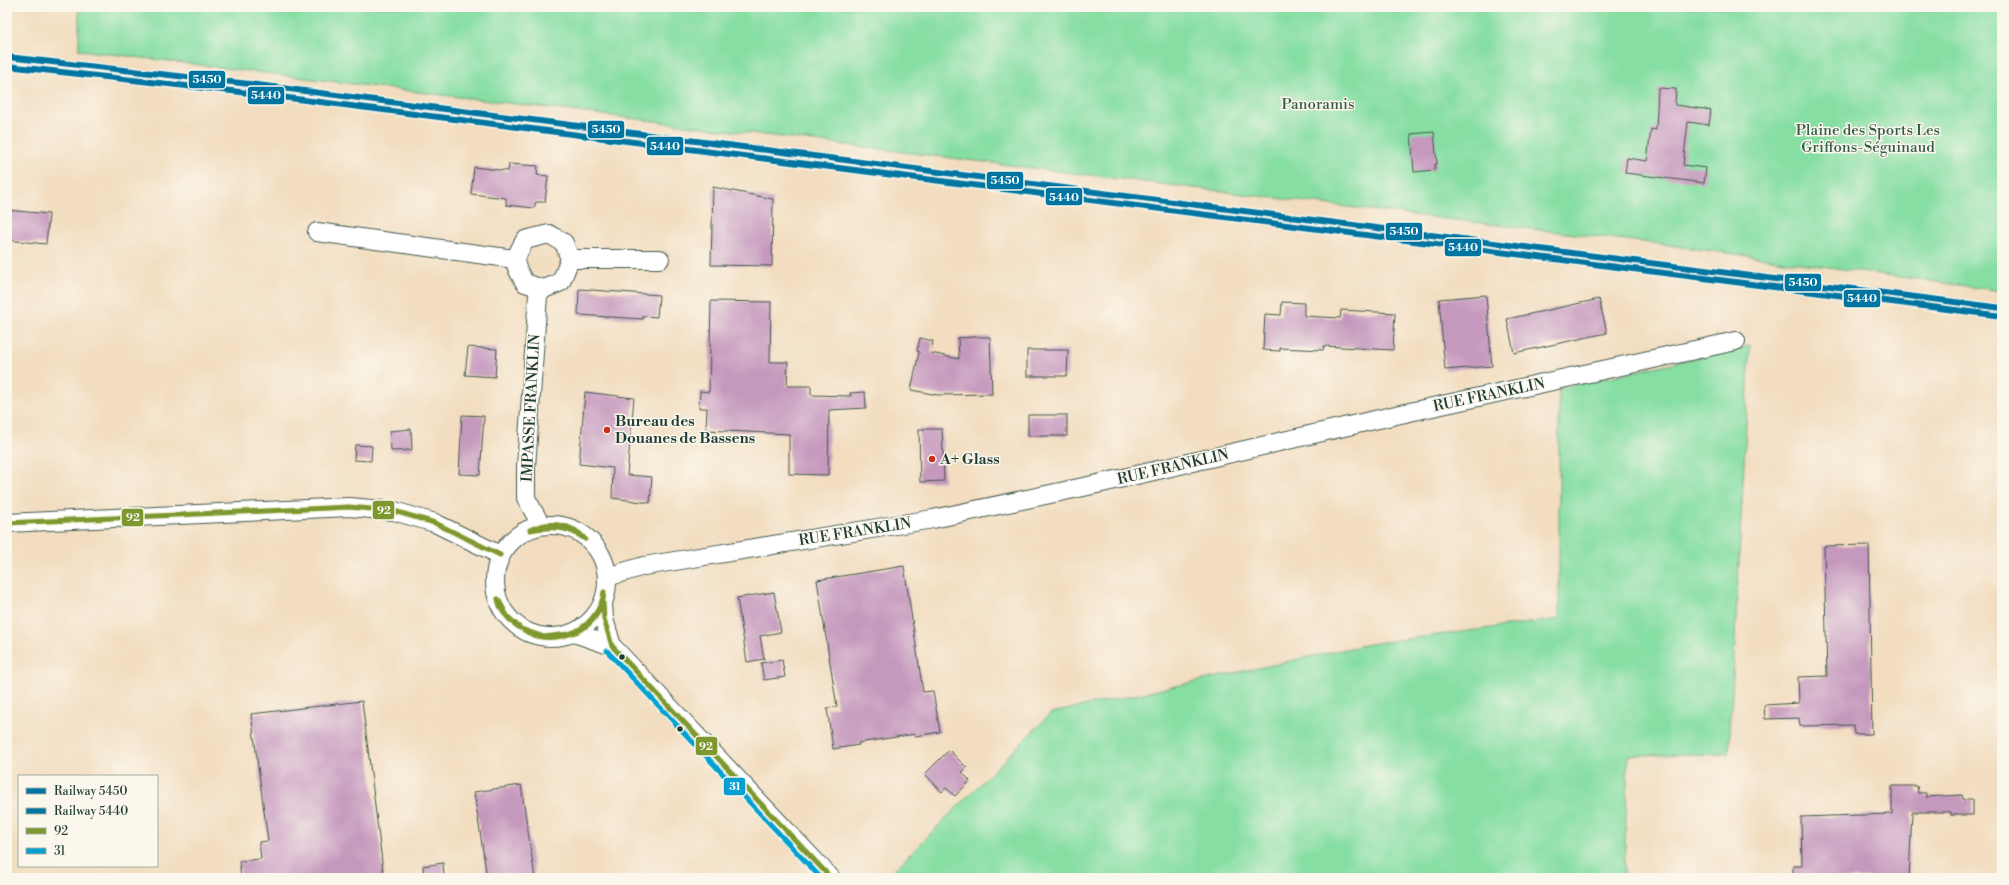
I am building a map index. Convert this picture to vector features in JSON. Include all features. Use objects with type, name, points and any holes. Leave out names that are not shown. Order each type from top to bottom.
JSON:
[{"type":"street","points":[[317,232],[515,259]]},
{"type":"street","points":[[549,234],[564,244],[570,259],[561,282],[544,289],[525,283],[516,267],[515,259],[525,240],[549,234]]},
{"type":"street","points":[[570,259],[660,259]]},
{"type":"street","name":"IMPASSE FRANKLIN","points":[[541,525],[526,498],[526,467],[538,295],[544,289]]},
{"type":"street","name":"RUE FRANKLIN","points":[[607,577],[644,566],[941,517],[1736,341]]},
{"type":"street","points":[[7,523],[349,507],[394,511],[435,524],[500,555]]},
{"type":"street","points":[[541,525],[559,525],[578,531],[592,543],[603,559],[607,577],[607,590],[603,603],[596,615],[586,626],[574,633],[557,638],[540,637],[523,631],[509,620],[499,606],[494,589],[495,572],[500,555],[511,541],[524,531],[541,525]]},
{"type":"street","points":[[603,603],[604,619],[612,646],[831,878]]},
{"type":"street","points":[[574,633],[612,646]]},
{"type":"green space","points":[[79,7],[2002,7],[2002,291],[1669,245],[1412,215],[79,50]]},
{"type":"green space","points":[[1750,346],[1729,754],[1628,755],[1624,878],[886,878],[1051,713],[1369,644],[1559,619],[1559,388]]},
{"type":"building","points":[[1658,88],[1676,89],[1675,105],[1711,110],[1709,125],[1688,122],[1683,165],[1706,168],[1704,183],[1625,173],[1627,158],[1647,161],[1651,129],[1656,130]]},
{"type":"building","points":[[1434,132],[1437,164],[1435,164],[1435,170],[1414,172],[1411,134]]},
{"type":"building","points":[[509,164],[538,166],[537,175],[548,176],[545,202],[536,202],[534,208],[506,205],[506,198],[471,194],[474,167],[508,171]]},
{"type":"building","points":[[713,187],[773,199],[772,266],[711,265]]},
{"type":"building","points":[[7,210],[49,214],[46,244],[7,240]]},
{"type":"building","points":[[579,289],[659,295],[657,317],[643,316],[643,319],[578,315]]},
{"type":"building","points":[[1486,295],[1492,366],[1445,370],[1439,299]]},
{"type":"building","points":[[1599,299],[1607,333],[1514,353],[1507,319]]},
{"type":"building","points":[[711,301],[771,302],[770,362],[788,362],[787,386],[811,386],[811,395],[851,396],[850,393],[865,392],[866,408],[829,410],[828,475],[789,474],[789,434],[706,430],[707,408],[699,408],[700,391],[709,392]]},
{"type":"building","points":[[1282,302],[1304,303],[1304,316],[1340,318],[1341,310],[1395,313],[1393,350],[1324,346],[1323,350],[1280,348],[1280,351],[1263,350],[1265,314],[1281,315]]},
{"type":"building","points":[[990,337],[992,394],[938,395],[911,390],[919,352],[917,351],[920,338],[933,341],[931,353],[959,359],[958,338]]},
{"type":"building","points":[[468,347],[497,349],[495,377],[465,375]]},
{"type":"building","points":[[1027,350],[1068,350],[1067,376],[1027,376]]},
{"type":"building","name":"Bureau des Douanes de Bassens","points":[[585,392],[634,398],[627,475],[652,477],[650,503],[612,498],[613,468],[579,464]]},
{"type":"building","points":[[462,415],[484,416],[480,475],[459,474]]},
{"type":"building","points":[[1028,415],[1067,415],[1067,436],[1028,436]]},
{"type":"building","points":[[411,429],[412,450],[391,451],[390,431]]},
{"type":"building","points":[[919,429],[942,429],[944,481],[920,482]]},
{"type":"building","points":[[355,445],[372,446],[371,461],[354,460]]},
{"type":"building","points":[[1869,545],[1872,734],[1854,734],[1853,725],[1800,726],[1799,718],[1765,719],[1764,705],[1799,703],[1798,677],[1827,676],[1824,546]]},
{"type":"building","points":[[904,566],[923,692],[933,691],[940,732],[915,736],[915,734],[858,743],[859,745],[833,749],[827,708],[837,707],[817,580]]},
{"type":"building","points":[[774,592],[781,632],[760,636],[764,659],[747,662],[737,598]]},
{"type":"building","points":[[782,660],[785,677],[764,680],[761,663]]},
{"type":"building","points":[[362,701],[384,878],[241,878],[239,861],[261,859],[259,842],[268,841],[251,714]]},
{"type":"building","points":[[949,750],[967,768],[962,772],[970,781],[955,796],[946,788],[942,792],[925,774]]},
{"type":"building","points":[[521,785],[535,878],[487,878],[474,792]]},
{"type":"building","points":[[1892,786],[1917,786],[1918,793],[1926,793],[1926,797],[1962,795],[1963,800],[1973,800],[1973,815],[1951,815],[1951,812],[1912,812],[1909,878],[1793,878],[1793,866],[1802,866],[1801,817],[1892,814]]},
{"type":"building","points":[[443,863],[444,878],[424,878],[423,866]]},
{"type":"rail line","name":"5450","points":[[7,57],[250,84],[2002,308]]},
{"type":"rail line","name":"5440","points":[[7,66],[249,93],[2002,316]]},
{"type":"transit line","name":"92","points":[[7,523],[349,507],[394,511],[435,523],[500,555]]},
{"type":"transit line","name":"92","points":[[530,530],[544,525],[559,525],[573,530],[585,539]]},
{"type":"transit line","name":"92","points":[[530,530],[559,528],[565,529],[585,539]]},
{"type":"transit line","name":"92","points":[[569,634],[582,628],[592,618],[597,612],[603,599],[604,592]]},
{"type":"transit line","name":"92","points":[[569,634],[583,629],[594,619],[601,606],[604,592]]},
{"type":"transit line","name":"92","points":[[498,599],[507,616],[520,628]]},
{"type":"transit line","name":"92","points":[[498,599],[499,604],[506,616],[520,628]]},
{"type":"transit line","name":"92","points":[[603,603],[604,619],[612,646],[831,878]]},
{"type":"transit line","name":"92","points":[[524,630],[544,637],[569,634]]},
{"type":"transit line","name":"92","points":[[524,630],[535,636],[546,638],[569,634]]},
{"type":"transit line","name":"31","points":[[607,651],[821,878]]},
{"type":"place","name":"Bureau des Douanes de Bassens","points":[[607,430]]},
{"type":"place","name":"A+ Glass","points":[[932,459]]},
{"type":"park label","name":"Panoramis","points":[[1318,104]]},
{"type":"park label","name":"Plaine des Sports Les Griffons-Séguinaud","points":[[1868,138]]}]
